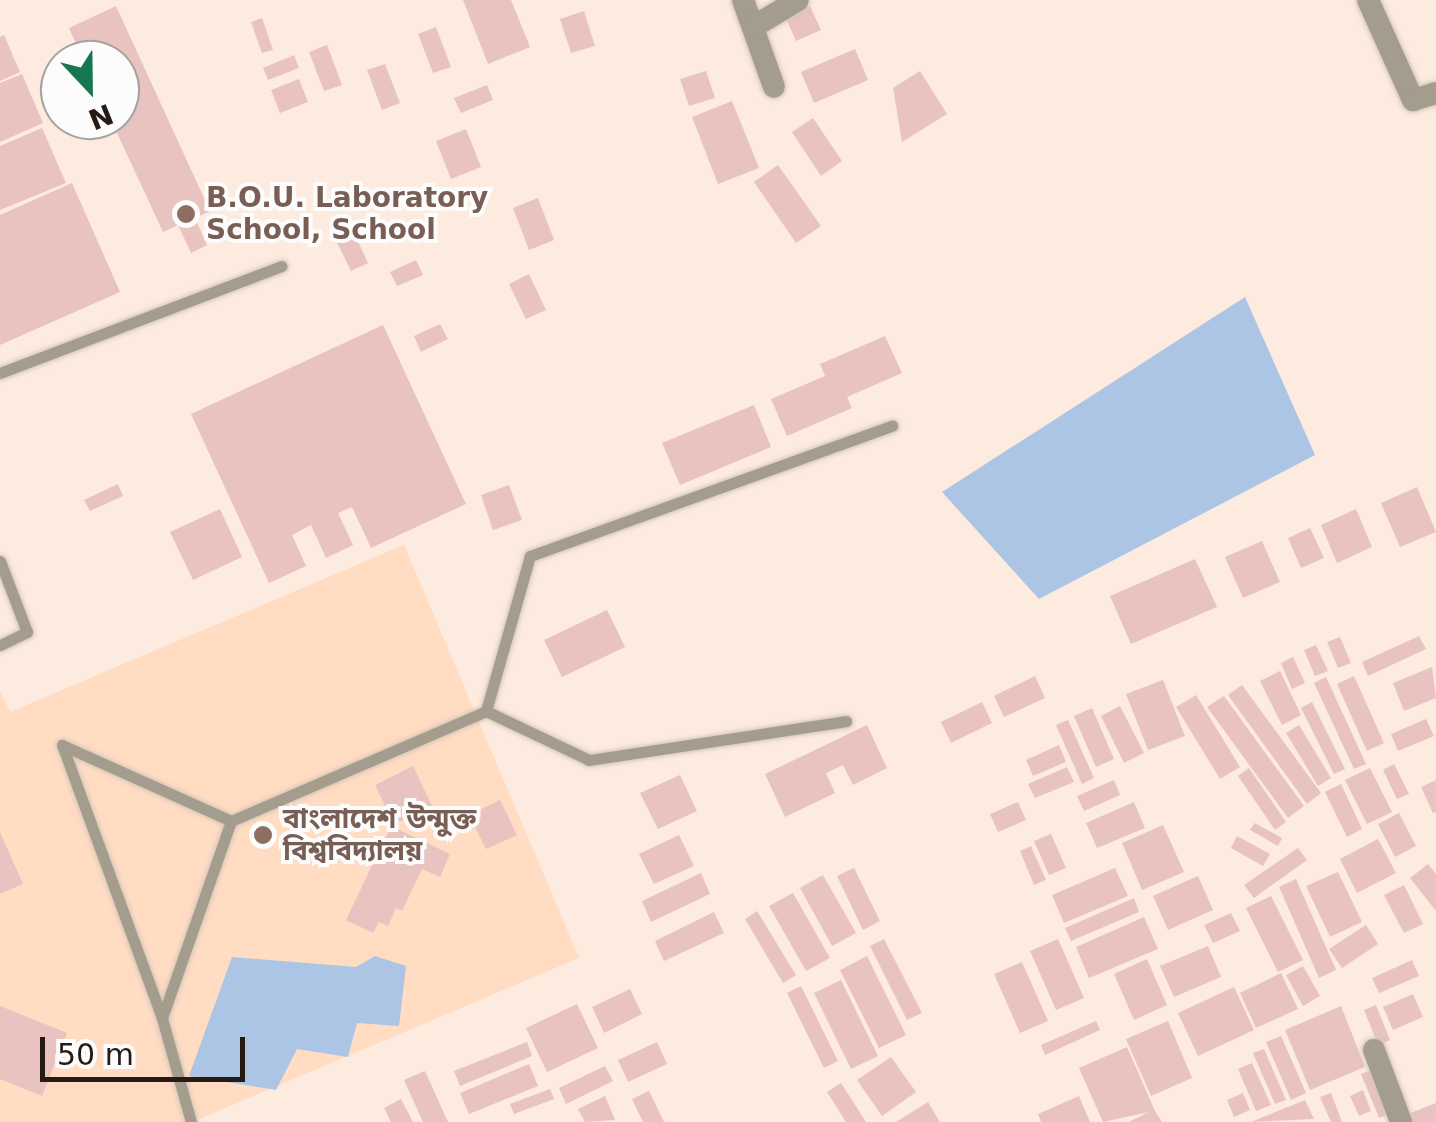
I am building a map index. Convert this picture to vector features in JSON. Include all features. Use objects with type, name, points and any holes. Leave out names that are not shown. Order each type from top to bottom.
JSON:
[{"type":"street","points":[[742,0],[774,87]]},
{"type":"street","points":[[752,28],[798,0]]},
{"type":"street","points":[[1368,0],[1413,100],[1436,93]]},
{"type":"street","points":[[1374,1050],[1401,1122]]},
{"type":"lane","points":[[0,373],[281,266]]},
{"type":"lane","points":[[486,711],[530,556],[892,426]]},
{"type":"lane","points":[[0,561],[27,632],[0,645]]},
{"type":"lane","points":[[162,1018],[230,822],[486,711],[589,760],[846,721]]},
{"type":"lane","points":[[191,1122],[162,1018],[62,745],[230,822]]},
{"type":"shaded area","name":"বাংলাদেশ উন্মুক্ত বিশ্ববিদ্যালয়","points":[[404,545],[579,958],[192,1122],[0,1122],[0,691],[10,712]]},
{"type":"water","points":[[1245,297],[1315,455],[1039,599],[942,492]]},
{"type":"water","points":[[375,956],[406,966],[399,1026],[357,1023],[348,1057],[297,1049],[276,1090],[189,1076],[232,957],[356,967]]},
{"type":"building","points":[[463,0],[511,0],[530,47],[488,64]]},
{"type":"building","points":[[116,6],[132,40],[74,40],[69,28]]},
{"type":"building","points":[[810,6],[821,30],[796,41],[785,16]]},
{"type":"building","points":[[584,11],[595,46],[571,53],[560,19]]},
{"type":"building","points":[[262,18],[273,50],[262,53],[251,22]]},
{"type":"building","points":[[436,27],[451,67],[433,73],[418,34]]},
{"type":"building","points":[[4,35],[20,72],[0,81],[0,37]]},
{"type":"building","points":[[327,45],[342,85],[324,91],[309,52]]},
{"type":"building","points":[[855,49],[868,80],[814,103],[801,72]]},
{"type":"building","points":[[294,55],[299,68],[268,80],[263,68]]},
{"type":"building","points":[[140,58],[210,211],[195,218],[207,245],[191,253],[178,225],[163,232],[120,140],[140,140]]},
{"type":"building","points":[[385,64],[400,103],[382,110],[367,70]]},
{"type":"building","points":[[706,71],[715,98],[689,106],[680,79]]},
{"type":"building","points":[[920,71],[947,114],[902,142],[893,88]]},
{"type":"building","points":[[22,74],[40,124],[0,142],[0,83]]},
{"type":"building","points":[[299,79],[308,102],[280,113],[271,90]]},
{"type":"building","points":[[487,85],[493,100],[461,113],[454,98]]},
{"type":"building","points":[[732,101],[759,168],[718,184],[692,117]]},
{"type":"building","points":[[813,118],[842,161],[821,176],[792,132]]},
{"type":"building","points":[[40,129],[40,140],[47,140],[66,183],[0,210],[0,146]]},
{"type":"building","points":[[466,129],[481,167],[451,179],[436,141]]},
{"type":"building","points":[[778,165],[821,226],[796,243],[754,182]]},
{"type":"building","points":[[72,183],[120,292],[0,345],[0,215]]},
{"type":"building","points":[[538,198],[554,240],[529,250],[513,208]]},
{"type":"building","points":[[349,222],[368,263],[351,271],[331,230]]},
{"type":"building","points":[[416,260],[423,275],[397,286],[390,272]]},
{"type":"building","points":[[529,274],[546,310],[526,319],[509,284]]},
{"type":"building","points":[[440,324],[448,339],[421,352],[414,336]]},
{"type":"building","points":[[383,325],[466,504],[371,548],[352,507],[338,513],[353,545],[326,558],[311,525],[292,535],[306,566],[269,583],[191,414]]},
{"type":"building","points":[[885,336],[902,373],[847,397],[852,408],[787,436],[771,399],[825,376],[820,364]]},
{"type":"building","points":[[754,405],[771,447],[680,485],[662,443]]},
{"type":"building","points":[[118,484],[123,496],[90,511],[84,500]]},
{"type":"building","points":[[509,485],[522,520],[493,530],[481,495]]},
{"type":"building","points":[[1417,487],[1436,532],[1400,547],[1381,503]]},
{"type":"building","points":[[220,509],[242,557],[193,580],[170,532]]},
{"type":"building","points":[[1356,509],[1372,547],[1337,563],[1321,525]]},
{"type":"building","points":[[1310,528],[1324,558],[1301,568],[1288,538]]},
{"type":"building","points":[[1262,541],[1280,582],[1243,598],[1225,557]]},
{"type":"building","points":[[1195,559],[1217,607],[1131,644],[1110,596]]},
{"type":"building","points":[[607,610],[625,647],[562,677],[544,640]]},
{"type":"building","points":[[1419,636],[1426,649],[1368,676],[1362,662]]},
{"type":"building","points":[[1340,637],[1351,663],[1338,668],[1327,642]]},
{"type":"building","points":[[1316,645],[1328,671],[1315,676],[1304,650]]},
{"type":"building","points":[[1293,657],[1305,683],[1292,689],[1281,663]]},
{"type":"building","points":[[1432,667],[1436,698],[1404,711],[1393,683]]},
{"type":"building","points":[[1280,671],[1301,715],[1282,725],[1260,681]]},
{"type":"building","points":[[1035,676],[1045,698],[1004,717],[994,696]]},
{"type":"building","points":[[1354,676],[1384,743],[1367,751],[1337,684]]},
{"type":"building","points":[[1326,677],[1366,764],[1354,769],[1314,683]]},
{"type":"building","points":[[1163,680],[1185,736],[1148,750],[1126,694]]},
{"type":"building","points":[[1242,685],[1321,793],[1307,804],[1228,695]]},
{"type":"building","points":[[1196,695],[1240,767],[1220,779],[1176,707]]},
{"type":"building","points":[[1224,696],[1304,806],[1288,818],[1207,707]]},
{"type":"building","points":[[982,702],[992,723],[951,743],[941,722]]},
{"type":"building","points":[[1312,702],[1345,769],[1334,774],[1301,708]]},
{"type":"building","points":[[1120,706],[1144,753],[1124,763],[1101,716]]},
{"type":"building","points":[[1092,708],[1114,759],[1096,767],[1074,716]]},
{"type":"building","points":[[1426,719],[1434,736],[1398,751],[1391,734]]},
{"type":"building","points":[[1068,720],[1094,778],[1082,784],[1056,725]]},
{"type":"building","points":[[867,725],[887,768],[853,785],[843,765],[826,773],[835,793],[785,817],[765,774]]},
{"type":"building","points":[[1299,725],[1331,778],[1318,786],[1286,733]]},
{"type":"building","points":[[1059,745],[1066,762],[1033,776],[1026,760]]},
{"type":"building","points":[[1394,764],[1409,794],[1397,799],[1383,770]]},
{"type":"building","points":[[413,766],[432,806],[394,824],[375,785]]},
{"type":"building","points":[[1067,767],[1074,782],[1035,798],[1028,784]]},
{"type":"building","points":[[1249,768],[1286,822],[1275,830],[1238,776]]},
{"type":"building","points":[[1370,768],[1392,812],[1367,824],[1345,780]]},
{"type":"building","points":[[680,775],[697,811],[658,829],[640,793]]},
{"type":"building","points":[[1114,780],[1120,795],[1084,811],[1077,796]]},
{"type":"building","points":[[1436,780],[1436,812],[1433,813],[1421,787]]},
{"type":"building","points":[[1341,784],[1362,829],[1347,837],[1325,792]]},
{"type":"building","points":[[500,800],[517,835],[486,849],[469,815]]},
{"type":"building","points":[[1018,802],[1026,820],[998,832],[990,814]]},
{"type":"building","points":[[1134,802],[1145,828],[1097,848],[1086,823]]},
{"type":"building","points":[[1399,813],[1416,846],[1395,857],[1378,824]]},
{"type":"building","points":[[1255,823],[1282,838],[1278,846],[1250,830]]},
{"type":"building","points":[[1163,825],[1184,872],[1142,890],[1122,843]]},
{"type":"building","points":[[391,826],[450,854],[440,877],[422,869],[402,911],[396,908],[388,926],[379,922],[373,933],[346,920]]},
{"type":"building","points":[[0,832],[23,884],[0,894]]},
{"type":"building","points":[[1051,834],[1066,868],[1049,875],[1034,841]]},
{"type":"building","points":[[679,835],[694,866],[654,884],[639,854]]},
{"type":"building","points":[[1237,836],[1270,854],[1263,866],[1231,848]]},
{"type":"building","points":[[1378,839],[1396,873],[1357,893],[1340,859]]},
{"type":"building","points":[[1031,846],[1046,880],[1034,885],[1020,851]]},
{"type":"building","points":[[1298,848],[1307,860],[1254,898],[1244,885]]},
{"type":"building","points":[[1428,864],[1436,874],[1436,911],[1410,878]]},
{"type":"building","points":[[854,868],[880,921],[863,930],[837,876]]},
{"type":"building","points":[[1115,868],[1128,896],[1064,923],[1052,895]]},
{"type":"building","points":[[1338,872],[1362,922],[1330,937],[1306,886]]},
{"type":"building","points":[[701,873],[710,894],[651,922],[642,901]]},
{"type":"building","points":[[823,875],[856,933],[832,946],[800,888]]},
{"type":"building","points":[[1198,876],[1213,910],[1168,930],[1153,896]]},
{"type":"building","points":[[1296,879],[1336,970],[1319,978],[1279,887]]},
{"type":"building","points":[[1404,885],[1423,924],[1404,933],[1384,895]]},
{"type":"building","points":[[793,893],[830,958],[806,971],[769,906]]},
{"type":"building","points":[[1271,896],[1303,960],[1278,972],[1246,908]]},
{"type":"building","points":[[1134,898],[1139,912],[1071,941],[1065,928]]},
{"type":"building","points":[[757,911],[796,975],[783,983],[745,919]]},
{"type":"building","points":[[714,912],[724,933],[664,961],[655,941]]},
{"type":"building","points":[[1231,913],[1240,931],[1213,943],[1204,925]]},
{"type":"building","points":[[1144,917],[1158,949],[1089,978],[1076,947]]},
{"type":"building","points":[[1366,925],[1378,944],[1342,968],[1329,949]]},
{"type":"building","points":[[884,939],[922,1013],[907,1020],[870,946]]},
{"type":"building","points":[[1058,939],[1084,998],[1056,1010],[1030,951]]},
{"type":"building","points":[[1208,946],[1221,977],[1174,997],[1160,966]]},
{"type":"building","points":[[867,956],[906,1035],[879,1048],[840,970]]},
{"type":"building","points":[[1147,959],[1167,1005],[1134,1020],[1114,974]]},
{"type":"building","points":[[1412,960],[1419,976],[1379,993],[1372,978]]},
{"type":"building","points":[[1022,962],[1048,1021],[1020,1033],[994,974]]},
{"type":"building","points":[[1303,966],[1320,996],[1303,1006],[1286,975]]},
{"type":"building","points":[[1281,973],[1298,1009],[1256,1028],[1240,993]]},
{"type":"building","points":[[841,980],[878,1056],[851,1069],[814,993]]},
{"type":"building","points":[[801,986],[838,1061],[824,1068],[787,993]]},
{"type":"building","points":[[1234,987],[1254,1030],[1198,1056],[1178,1013]]},
{"type":"building","points":[[630,989],[642,1014],[604,1033],[592,1007]]},
{"type":"building","points":[[1413,994],[1423,1017],[1393,1030],[1383,1007]]},
{"type":"building","points":[[577,1004],[598,1048],[547,1072],[526,1028]]},
{"type":"building","points":[[1376,1005],[1390,1040],[1378,1045],[1364,1010]]},
{"type":"building","points":[[0,1006],[67,1033],[42,1096],[0,1079]]},
{"type":"building","points":[[1341,1006],[1365,1067],[1310,1090],[1285,1030]]},
{"type":"building","points":[[1096,1021],[1100,1030],[1045,1055],[1041,1045]]},
{"type":"building","points":[[1168,1021],[1192,1078],[1151,1096],[1126,1039]]},
{"type":"building","points":[[1281,1036],[1306,1093],[1291,1100],[1266,1042]]},
{"type":"building","points":[[527,1042],[532,1056],[460,1086],[454,1071]]},
{"type":"building","points":[[657,1042],[667,1064],[628,1082],[618,1060]]},
{"type":"building","points":[[1127,1047],[1162,1122],[1129,1122],[1149,1112],[1103,1122],[1079,1068]]},
{"type":"building","points":[[1264,1049],[1286,1100],[1275,1104],[1253,1053]]},
{"type":"building","points":[[891,1057],[916,1092],[882,1116],[857,1080]]},
{"type":"building","points":[[1252,1063],[1271,1105],[1256,1111],[1238,1069]]},
{"type":"building","points":[[529,1064],[538,1086],[469,1114],[460,1093]]},
{"type":"building","points":[[605,1066],[613,1081],[566,1104],[559,1088]]},
{"type":"building","points":[[1374,1069],[1392,1113],[1379,1118],[1361,1074]]},
{"type":"building","points":[[425,1071],[448,1122],[423,1122],[404,1080]]},
{"type":"building","points":[[841,1083],[866,1122],[846,1122],[827,1092]]},
{"type":"building","points":[[550,1089],[554,1099],[514,1114],[510,1104]]},
{"type":"building","points":[[1363,1090],[1371,1111],[1359,1116],[1350,1096]]},
{"type":"building","points":[[649,1091],[664,1122],[643,1122],[632,1099]]},
{"type":"building","points":[[1243,1093],[1250,1110],[1234,1117],[1227,1100]]},
{"type":"building","points":[[1331,1093],[1342,1122],[1331,1122],[1320,1097]]},
{"type":"building","points":[[605,1096],[615,1120],[585,1122],[578,1109]]},
{"type":"building","points":[[1079,1096],[1090,1122],[1041,1122],[1038,1114]]},
{"type":"building","points":[[401,1099],[413,1122],[391,1122],[384,1108]]},
{"type":"building","points":[[1305,1100],[1314,1119],[1251,1122]]},
{"type":"building","points":[[928,1102],[940,1122],[896,1122]]},
{"type":"building","points":[[1436,1103],[1436,1122],[1408,1122],[1405,1115]]},
{"type":"place","name":"B.O.U. Laboratory School, School","points":[[186,214]]},
{"type":"place","name":"বাংলাদেশ উন্মুক্ত বিশ্ববিদ্যালয়","points":[[263,835]]}]
